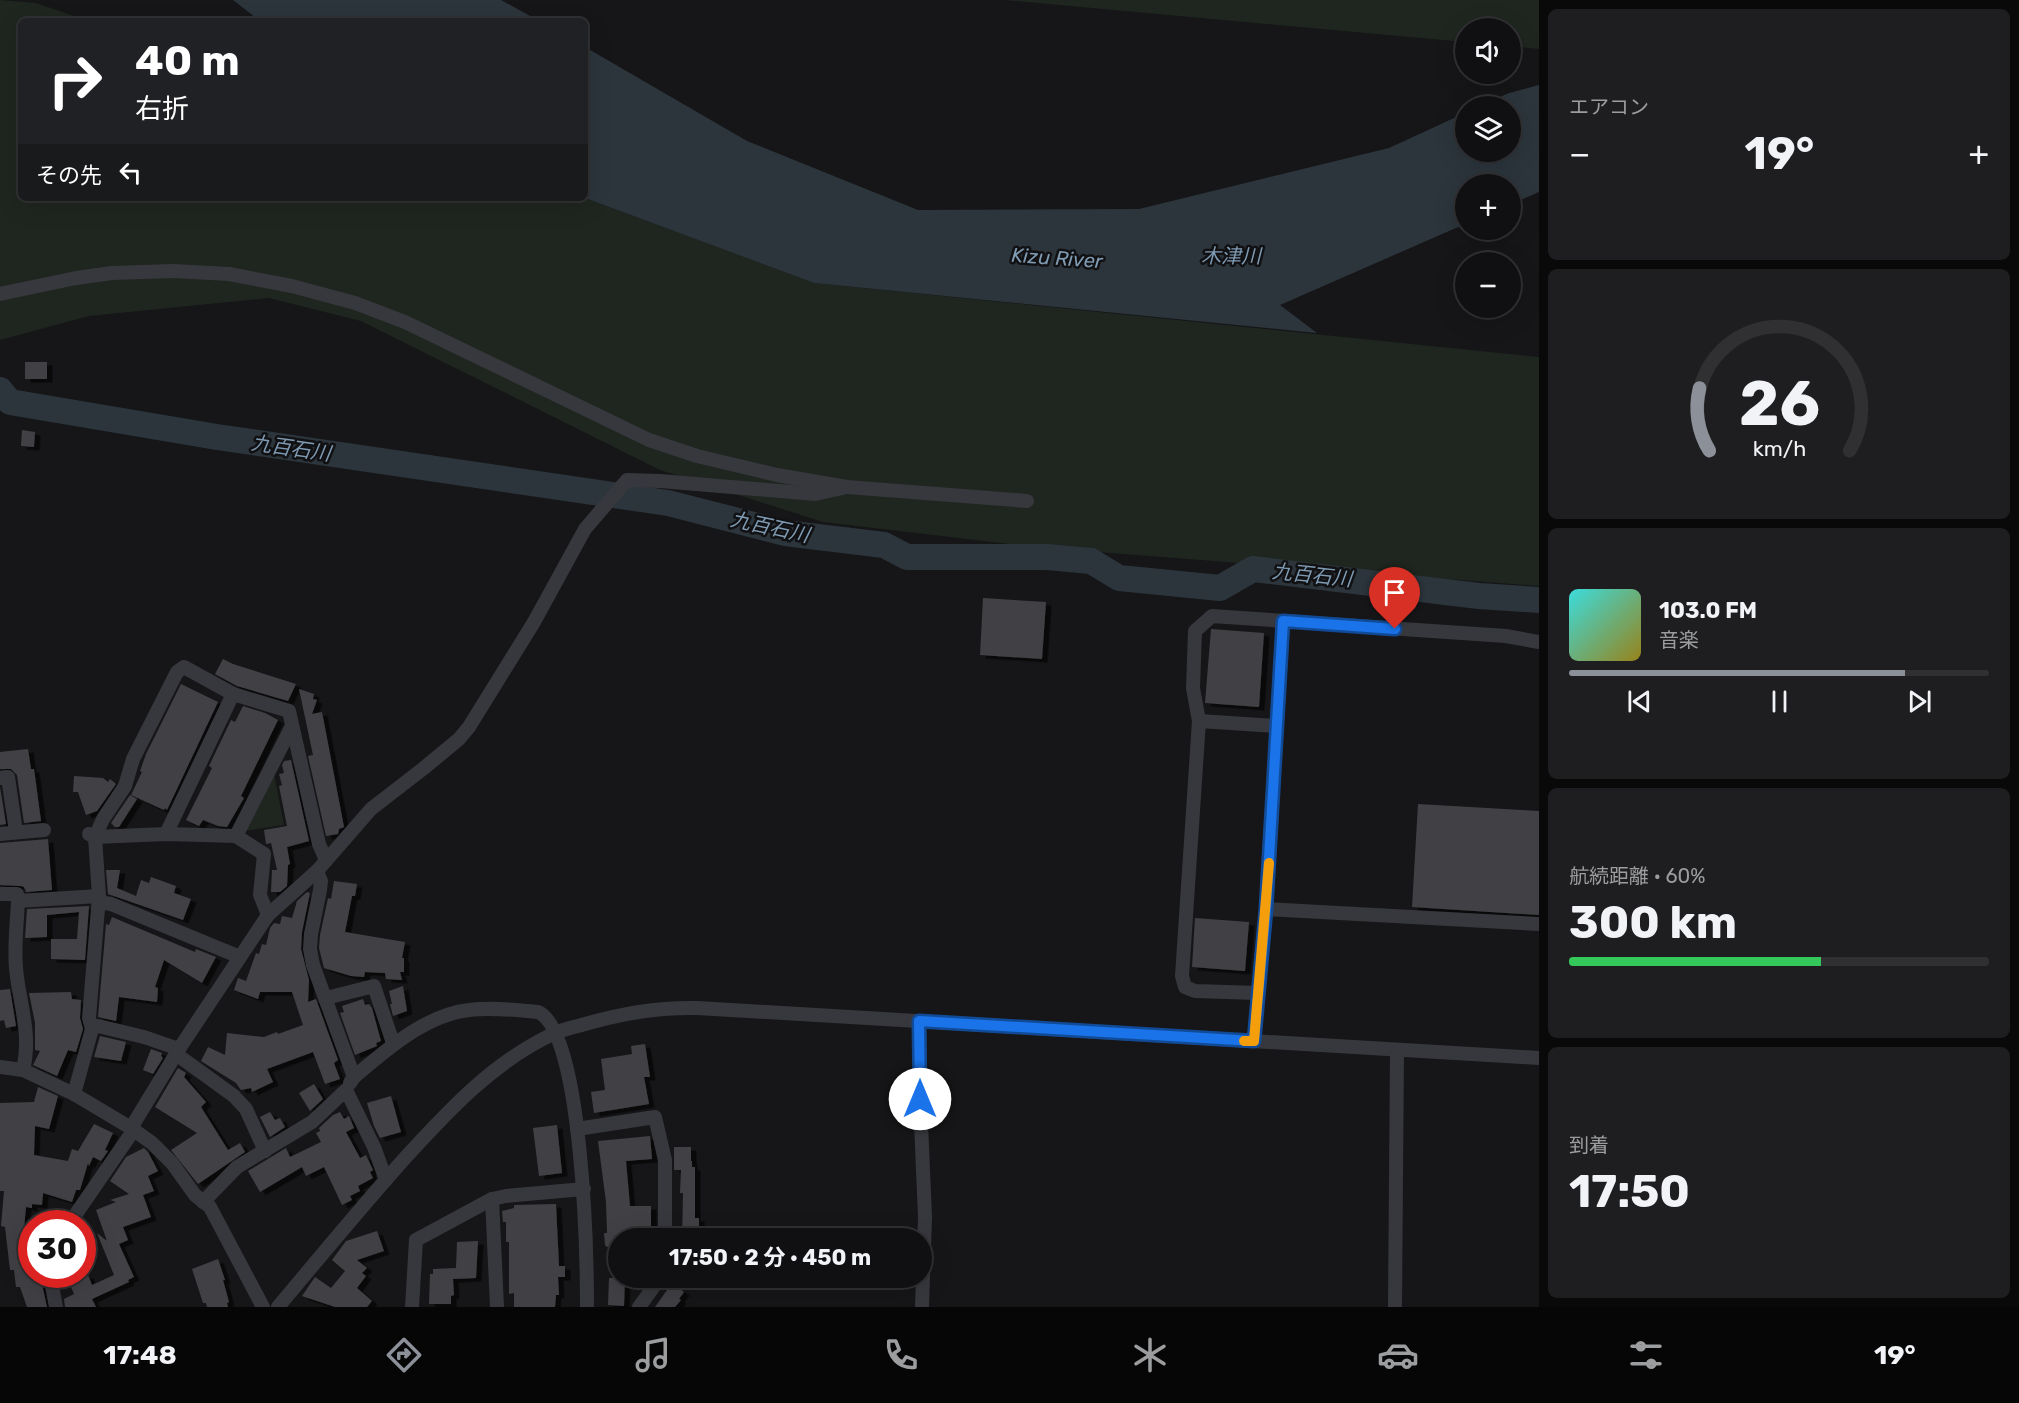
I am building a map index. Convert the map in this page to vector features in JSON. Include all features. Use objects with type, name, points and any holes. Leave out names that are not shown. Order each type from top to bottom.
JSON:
[{"type":"street","points":[[0,294],[76,278],[122,273],[229,274],[292,286],[355,303],[405,322],[649,440],[697,456],[847,487],[1027,501]]},
{"type":"street","points":[[79,1210],[131,1134],[131,1128],[178,1051],[268,915],[317,871],[371,809],[424,768],[470,727],[534,622],[585,529],[603,507],[633,481],[815,494],[847,487]]},
{"type":"street","points":[[1258,993],[1195,991],[1185,987],[1182,976],[1199,721],[1193,688],[1195,631],[1212,616],[1506,636],[1539,642]]},
{"type":"street","points":[[1254,1041],[1266,909],[1283,621]]},
{"type":"street","points":[[74,1094],[92,1029],[89,1018],[99,899],[92,835],[125,786],[133,759],[177,672],[184,667],[233,694],[289,711],[319,844],[326,860]]},
{"type":"street","points":[[166,834],[233,694]]},
{"type":"street","points":[[1199,721],[1277,726]]},
{"type":"street","points":[[236,836],[292,726]]},
{"type":"street","points":[[0,778],[8,777],[16,832]]},
{"type":"street","points":[[0,834],[44,830]]},
{"type":"street","points":[[92,835],[236,836],[264,854],[260,895],[268,915]]},
{"type":"street","points":[[317,871],[321,881],[310,949],[312,965],[354,1077]]},
{"type":"street","points":[[0,894],[17,894],[16,967],[26,1027],[27,1053],[23,1070]]},
{"type":"street","points":[[18,902],[99,899],[240,957]]},
{"type":"street","points":[[1266,909],[1539,924]]},
{"type":"street","points":[[326,998],[374,986],[393,1043]]},
{"type":"street","points":[[278,1307],[386,1180],[471,1089],[503,1063],[556,1032],[627,1013],[674,1008],[1539,1058]]},
{"type":"street","points":[[203,1202],[237,1167],[312,1122],[346,1090],[354,1077],[393,1043],[439,1019],[468,1010],[538,1012],[546,1016],[556,1032],[567,1069],[577,1129],[584,1190],[587,1307]]},
{"type":"street","points":[[919,1021],[925,1217],[921,1307]]},
{"type":"street","points":[[92,1029],[98,1026],[144,1037],[178,1051],[246,1109],[265,1151]]},
{"type":"street","points":[[1395,1307],[1397,1050]]},
{"type":"street","points":[[0,1067],[23,1070],[74,1094],[152,1143],[172,1163],[195,1195],[210,1207],[263,1307]]},
{"type":"street","points":[[346,1090],[374,1147],[386,1180]]},
{"type":"street","points":[[577,1129],[655,1117],[665,1161],[664,1228]]},
{"type":"street","points":[[412,1307],[416,1240],[492,1199],[584,1190]]},
{"type":"street","points":[[492,1199],[497,1307]]},
{"type":"street","points":[[53,1288],[56,1307]]},
{"type":"street","points":[[639,1307],[653,1288]]},
{"type":"shaded area","points":[[0,0],[36,3],[79,18],[18,18],[18,201],[588,201],[588,199],[814,283],[1539,357],[1539,586],[1034,547],[823,522],[660,470],[361,321],[269,298],[89,316],[0,340]]},
{"type":"shaded area","points":[[1004,0],[1539,0],[1539,49],[1521,47],[1521,18],[1455,18],[1455,41]]},
{"type":"shaded area","points":[[274,774],[284,825],[245,831]]},
{"type":"water","points":[[233,0],[501,0],[534,18],[256,18]]},
{"type":"water","name":"木津川","points":[[588,49],[747,141],[918,210],[1139,209],[1389,148],[1455,118],[1455,162],[1521,162],[1521,96],[1502,96],[1539,85],[1539,192],[1521,200],[1521,174],[1455,174],[1455,228],[1280,305],[1317,333],[814,283],[588,199]]},
{"type":"building","points":[[25,362],[47,362],[47,379],[25,379]]},
{"type":"building","points":[[22,430],[35,432],[34,447],[21,446]]},
{"type":"building","points":[[983,598],[1046,602],[1042,659],[980,655]]},
{"type":"building","points":[[1211,629],[1264,633],[1259,707],[1205,703]]},
{"type":"building","points":[[223,659],[296,684],[288,701],[237,686],[215,674]]},
{"type":"building","points":[[181,684],[218,702],[167,810],[165,808],[164,810],[131,795],[142,772],[140,771],[146,754]]},
{"type":"building","points":[[299,689],[314,694],[313,699],[317,700],[312,714],[322,712],[344,827],[339,829],[338,834],[326,836],[308,756],[313,755]]},
{"type":"building","points":[[243,706],[278,720],[241,796],[244,798],[227,827],[203,820],[199,826],[186,820],[212,768],[209,766],[231,720],[235,722]]},
{"type":"building","points":[[28,749],[31,769],[34,769],[41,821],[24,823],[17,775],[11,769],[0,769],[0,752]]},
{"type":"building","points":[[291,760],[309,841],[287,847],[290,864],[288,865],[287,886],[280,892],[271,892],[272,870],[277,870],[271,843],[266,844],[264,830],[287,826],[279,786],[282,785],[279,774],[284,773],[282,765],[284,761]]},
{"type":"building","points":[[74,776],[103,778],[108,782],[110,779],[116,784],[97,811],[86,815],[78,792],[73,792]]},
{"type":"building","points":[[0,787],[6,824],[0,825]]},
{"type":"building","points":[[130,795],[137,799],[119,827],[115,827],[111,823]]},
{"type":"building","points":[[1418,804],[1539,811],[1539,915],[1412,907]]},
{"type":"building","points":[[48,839],[52,890],[26,892],[21,886],[0,885],[0,843]]},
{"type":"building","points":[[106,870],[120,870],[117,888],[136,896],[141,880],[149,883],[151,877],[176,886],[174,893],[191,899],[183,920],[108,894]]},
{"type":"building","points":[[334,881],[357,884],[355,896],[352,896],[345,932],[405,942],[402,958],[404,958],[404,972],[400,972],[402,980],[386,979],[385,973],[365,972],[364,977],[351,976],[324,968],[319,948],[320,935]]},
{"type":"building","points":[[307,892],[310,893],[301,949],[309,980],[308,1002],[316,999],[338,1060],[334,1063],[340,1079],[325,1084],[313,1052],[267,1069],[273,1082],[252,1092],[251,1088],[241,1090],[236,1083],[201,1061],[208,1047],[225,1055],[227,1033],[264,1037],[303,1025],[292,992],[260,992],[258,999],[234,990],[238,978],[246,981],[256,953],[259,954],[262,944],[266,945],[270,928],[274,923],[280,924],[282,916],[292,918],[297,901]]},
{"type":"building","points":[[89,906],[85,960],[51,959],[51,939],[77,939],[79,912],[47,915],[47,937],[25,938],[27,909]]},
{"type":"building","points":[[112,917],[195,952],[196,949],[216,957],[202,983],[164,960],[155,987],[158,988],[157,1002],[119,997],[116,1021],[98,1017],[106,924],[109,925]]},
{"type":"building","points":[[1195,918],[1249,922],[1245,971],[1192,967]]},
{"type":"building","points":[[403,986],[407,1011],[393,1016],[389,991]]},
{"type":"building","points":[[10,989],[16,1026],[6,1028],[4,1020],[0,1021],[0,990]]},
{"type":"building","points":[[71,992],[72,999],[81,1000],[80,1018],[83,1029],[76,1052],[68,1050],[57,1076],[33,1065],[40,1051],[35,1050],[35,1023],[29,993]]},
{"type":"building","points":[[363,999],[365,1005],[369,1004],[372,1008],[381,1041],[376,1043],[377,1046],[355,1055],[340,1013],[344,1012],[342,1006]]},
{"type":"building","points":[[100,1036],[126,1042],[121,1061],[94,1057]]},
{"type":"building","points":[[645,1044],[650,1077],[644,1077],[649,1104],[594,1113],[591,1092],[605,1090],[601,1059],[632,1054],[631,1046]]},
{"type":"building","points":[[151,1049],[162,1053],[163,1058],[153,1074],[143,1070]]},
{"type":"building","points":[[178,1068],[186,1073],[184,1077],[206,1102],[201,1107],[228,1150],[240,1143],[245,1152],[198,1184],[171,1150],[197,1133],[155,1107]]},
{"type":"building","points":[[314,1084],[323,1099],[310,1111],[299,1093]]},
{"type":"building","points":[[38,1087],[58,1096],[49,1129],[35,1126],[34,1155],[68,1161],[72,1149],[78,1151],[94,1124],[113,1133],[105,1150],[108,1151],[101,1161],[93,1157],[89,1166],[88,1163],[80,1190],[76,1190],[72,1202],[43,1193],[42,1205],[32,1204],[32,1208],[26,1207],[26,1210],[18,1210],[18,1287],[16,1287],[14,1270],[10,1270],[5,1227],[1,1226],[4,1191],[0,1191],[0,1103],[34,1102]]},
{"type":"building","points":[[391,1096],[401,1132],[380,1138],[367,1103]]},
{"type":"building","points":[[270,1112],[275,1120],[280,1118],[285,1127],[270,1137],[260,1117]]},
{"type":"building","points":[[340,1112],[344,1119],[349,1116],[354,1128],[346,1132],[360,1158],[366,1155],[373,1170],[370,1172],[373,1178],[358,1186],[360,1191],[350,1196],[352,1200],[342,1205],[324,1167],[306,1176],[302,1167],[260,1192],[248,1171],[286,1148],[290,1157],[321,1142],[316,1133],[320,1131],[319,1128],[333,1115]]},
{"type":"building","points":[[557,1125],[562,1173],[539,1176],[533,1128]]},
{"type":"building","points":[[650,1136],[652,1159],[626,1161],[630,1206],[651,1206],[651,1227],[608,1228],[607,1247],[604,1233],[607,1233],[606,1202],[598,1141]]},
{"type":"building","points":[[674,1147],[691,1147],[692,1167],[695,1167],[695,1218],[699,1218],[699,1228],[682,1228],[681,1170],[674,1170]]},
{"type":"building","points":[[144,1148],[158,1171],[148,1176],[154,1191],[143,1195],[151,1217],[123,1227],[128,1240],[119,1244],[134,1277],[128,1280],[129,1282],[92,1299],[96,1307],[65,1307],[64,1299],[74,1294],[71,1288],[96,1288],[96,1283],[114,1275],[97,1233],[107,1241],[96,1210],[116,1202],[110,1200],[129,1194],[110,1181],[126,1157]]},
{"type":"building","points":[[556,1204],[559,1266],[565,1266],[565,1277],[558,1277],[559,1295],[556,1295],[555,1307],[514,1307],[514,1293],[509,1294],[509,1242],[506,1242],[506,1222],[503,1222],[502,1211],[514,1208],[514,1205]]},
{"type":"building","points":[[377,1231],[384,1251],[357,1260],[367,1268],[362,1273],[366,1276],[357,1288],[372,1301],[367,1307],[335,1307],[302,1296],[315,1277],[331,1288],[345,1271],[332,1260],[346,1241]]},
{"type":"building","points":[[478,1241],[476,1278],[453,1279],[454,1295],[451,1296],[451,1304],[429,1304],[430,1274],[433,1274],[433,1269],[456,1268],[457,1242]]},
{"type":"building","points":[[218,1259],[225,1280],[223,1280],[229,1302],[228,1307],[207,1307],[206,1303],[203,1303],[192,1269]]},
{"type":"building","points":[[20,1288],[43,1288],[47,1307],[27,1307]]},
{"type":"building","points":[[609,1288],[625,1288],[624,1306],[608,1305]]},
{"type":"building","points":[[668,1288],[679,1288],[684,1292],[675,1307],[655,1307]]},
{"type":"waterway","name":"九百石川","points":[[0,390],[10,402],[217,437],[668,503],[785,533],[884,545],[907,557],[1047,557],[1091,561],[1119,578],[1220,588],[1253,569],[1479,596],[1539,600]]},
{"type":"slow traffic","points":[[1244,1041],[1254,1041],[1269,863]]},
{"type":"route","points":[[920,1099],[919,1021],[1254,1041],[1266,909],[1283,621],[1395,629]]},
{"type":"water label","name":"Kizu River","points":[[1057,258]]}]
